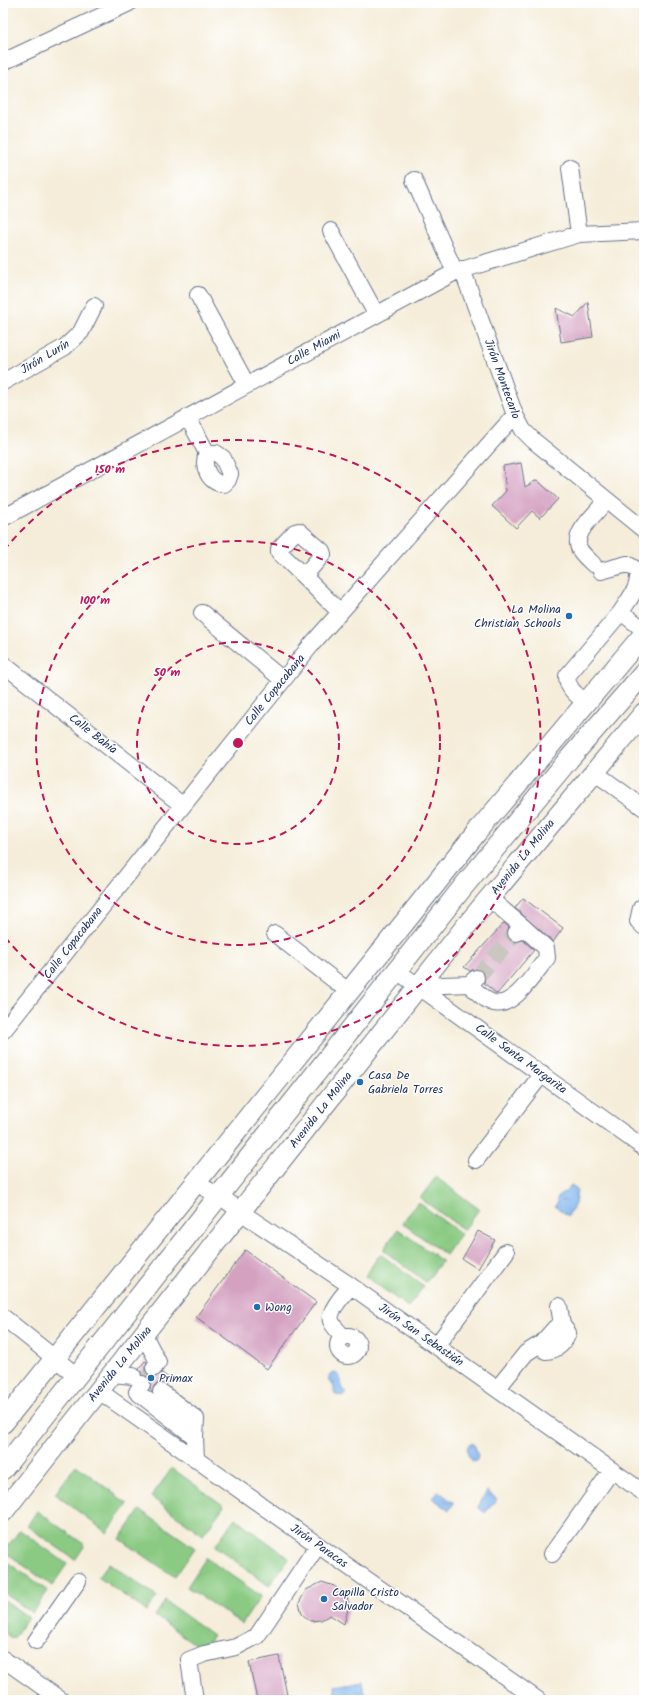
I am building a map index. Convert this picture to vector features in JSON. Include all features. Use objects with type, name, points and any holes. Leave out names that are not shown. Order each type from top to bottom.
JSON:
[{"type":"main road","points":[[3,1423],[477,832],[644,634]]},
{"type":"main road","points":[[4,1466],[220,1196],[468,880],[569,759],[644,673]]},
{"type":"main road","name":"Avenida La Molina","points":[[3,1512],[105,1396],[112,1374],[418,986],[489,898],[644,713]]},
{"type":"main road","points":[[144,1335],[150,1284]]},
{"type":"main road","points":[[35,1429],[105,1396]]},
{"type":"street","points":[[3,62],[129,3]]},
{"type":"street","points":[[570,168],[579,234]]},
{"type":"street","name":"Jirón Montecarlo","points":[[414,180],[459,270],[518,423],[528,436],[644,530]]},
{"type":"street","points":[[332,231],[376,314]]},
{"type":"street","name":"Calle Miami","points":[[3,518],[459,270],[579,234],[644,232]]},
{"type":"street","points":[[198,295],[247,386]]},
{"type":"street","name":"Jirón Lurín","points":[[3,382],[65,347],[81,332],[94,306]]},
{"type":"street","name":"Calle Copacabana","points":[[3,1030],[283,680],[340,612],[515,415]]},
{"type":"street","points":[[188,418],[207,453]]},
{"type":"street","points":[[586,703],[574,693],[567,683],[567,676],[620,612],[637,586],[640,577],[637,570],[627,564],[597,568],[579,549],[578,536],[582,528],[600,509],[606,500]]},
{"type":"street","points":[[304,576],[340,612]]},
{"type":"street","points":[[620,612],[644,630]]},
{"type":"street","points":[[202,613],[283,680]]},
{"type":"street","name":"Calle Bahía","points":[[3,664],[182,805]]},
{"type":"street","points":[[594,772],[644,808]]},
{"type":"street","points":[[418,986],[473,981],[491,1003],[502,1003],[513,999],[522,990],[547,958],[546,948],[519,929],[489,898]]},
{"type":"street","points":[[644,906],[641,908],[638,921],[644,926]]},
{"type":"street","points":[[275,934],[348,991]]},
{"type":"street","name":"Calle Santa Margarita","points":[[397,971],[644,1148]]},
{"type":"street","points":[[476,1160],[542,1074]]},
{"type":"street","name":"Jirón San Sebastián","points":[[195,1183],[220,1196],[241,1212],[351,1286],[612,1470],[642,1486]]},
{"type":"street","points":[[436,1346],[506,1252]]},
{"type":"street","points":[[343,1337],[332,1321],[331,1314],[337,1303],[351,1286]]},
{"type":"street","points":[[497,1389],[526,1353],[542,1343],[546,1351],[555,1350],[564,1342],[568,1333],[562,1325],[559,1306]]},
{"type":"street","points":[[3,1318],[77,1376]]},
{"type":"street","points":[[144,1335],[158,1362],[154,1368]]},
{"type":"street","points":[[112,1374],[137,1384],[195,1437]]},
{"type":"street","points":[[105,1396],[137,1384]]},
{"type":"street","points":[[160,1392],[196,1419],[196,1460]]},
{"type":"street","name":"Jirón Paracas","points":[[105,1396],[538,1700]]},
{"type":"street","points":[[552,1554],[612,1470]]},
{"type":"street","points":[[195,1700],[189,1660],[204,1654],[236,1647],[257,1636],[318,1546]]},
{"type":"street","points":[[36,1641],[78,1581]]},
{"type":"street","points":[[3,1659],[61,1700]]},
{"type":"green space","points":[[436,1177],[479,1209],[464,1230],[420,1198]]},
{"type":"green space","points":[[418,1202],[461,1234],[446,1255],[402,1223]]},
{"type":"green space","points":[[398,1229],[442,1261],[426,1282],[383,1250]]},
{"type":"green space","points":[[380,1254],[424,1286],[408,1307],[365,1276]]},
{"type":"green space","points":[[76,1465],[128,1504],[107,1533],[55,1494]]},
{"type":"green space","points":[[172,1468],[224,1506],[203,1535],[151,1497]]},
{"type":"green space","points":[[140,1510],[195,1548],[175,1577],[120,1539]]},
{"type":"green space","points":[[37,1511],[85,1545],[75,1560],[27,1526]]},
{"type":"green space","points":[[235,1518],[289,1558],[269,1586],[215,1546]]},
{"type":"green space","points":[[20,1530],[67,1564],[52,1586],[4,1551]]},
{"type":"green space","points":[[206,1558],[261,1596],[242,1624],[187,1587]]},
{"type":"green space","points":[[3,1559],[48,1591],[32,1613],[3,1592]]},
{"type":"green space","points":[[109,1563],[157,1597],[146,1611],[98,1577]]},
{"type":"green space","points":[[3,1599],[28,1617],[13,1639],[3,1632]]},
{"type":"green space","points":[[165,1601],[213,1635],[203,1650],[155,1616]]},
{"type":"water","points":[[571,1185],[577,1189],[575,1204],[568,1216],[555,1206],[558,1202],[556,1200],[563,1192],[565,1193]]},
{"type":"water","points":[[336,1373],[340,1378],[346,1392],[344,1396],[336,1395],[334,1392],[334,1387],[328,1379],[331,1374]]},
{"type":"water","points":[[472,1443],[475,1446],[478,1456],[477,1460],[474,1462],[467,1451],[469,1444]]},
{"type":"water","points":[[438,1491],[454,1503],[449,1510],[432,1498]]},
{"type":"water","points":[[487,1491],[497,1499],[485,1513],[478,1507]]},
{"type":"water","points":[[362,1681],[365,1700],[336,1700],[334,1686]]},
{"type":"building","points":[[588,302],[593,337],[561,342],[556,308],[575,317]]},
{"type":"building","points":[[521,463],[525,487],[537,480],[558,499],[540,518],[532,511],[516,528],[492,506],[506,491],[503,466]]},
{"type":"building","points":[[523,898],[563,928],[553,942],[515,908]]},
{"type":"building","points":[[504,923],[509,927],[507,932],[510,940],[515,942],[523,940],[534,950],[497,994],[484,983],[485,977],[483,972],[475,969],[470,971],[464,967]]},
{"type":"building","points":[[478,1231],[495,1240],[478,1269],[462,1259]]},
{"type":"building","name":"Wong","points":[[245,1250],[316,1302],[267,1369],[196,1317]]},
{"type":"building","points":[[145,1361],[147,1362],[145,1372],[148,1376],[154,1377],[162,1373],[170,1379],[166,1384],[158,1383],[154,1386],[152,1391],[150,1389],[151,1380],[147,1376],[142,1375],[139,1369]]},
{"type":"building","name":"Capilla Cristo Salvador","points":[[322,1582],[334,1586],[346,1594],[349,1606],[344,1624],[330,1615],[321,1620],[310,1621],[302,1614],[299,1603],[306,1590]]},
{"type":"building","points":[[279,1656],[288,1700],[257,1700],[249,1662]]},
{"type":"tunnel","points":[[477,977],[516,933]]},
{"type":"tunnel","points":[[133,1376],[145,1380],[161,1392]]},
{"type":"place","name":"La Molina Christian Schools","points":[[569,616]]},
{"type":"place","name":"Casa De Gabriela Torres","points":[[360,1082]]},
{"type":"place","name":"Wong","points":[[257,1307]]},
{"type":"place","name":"Primax","points":[[151,1378]]},
{"type":"place","name":"Capilla Cristo Salvador","points":[[324,1599]]}]
